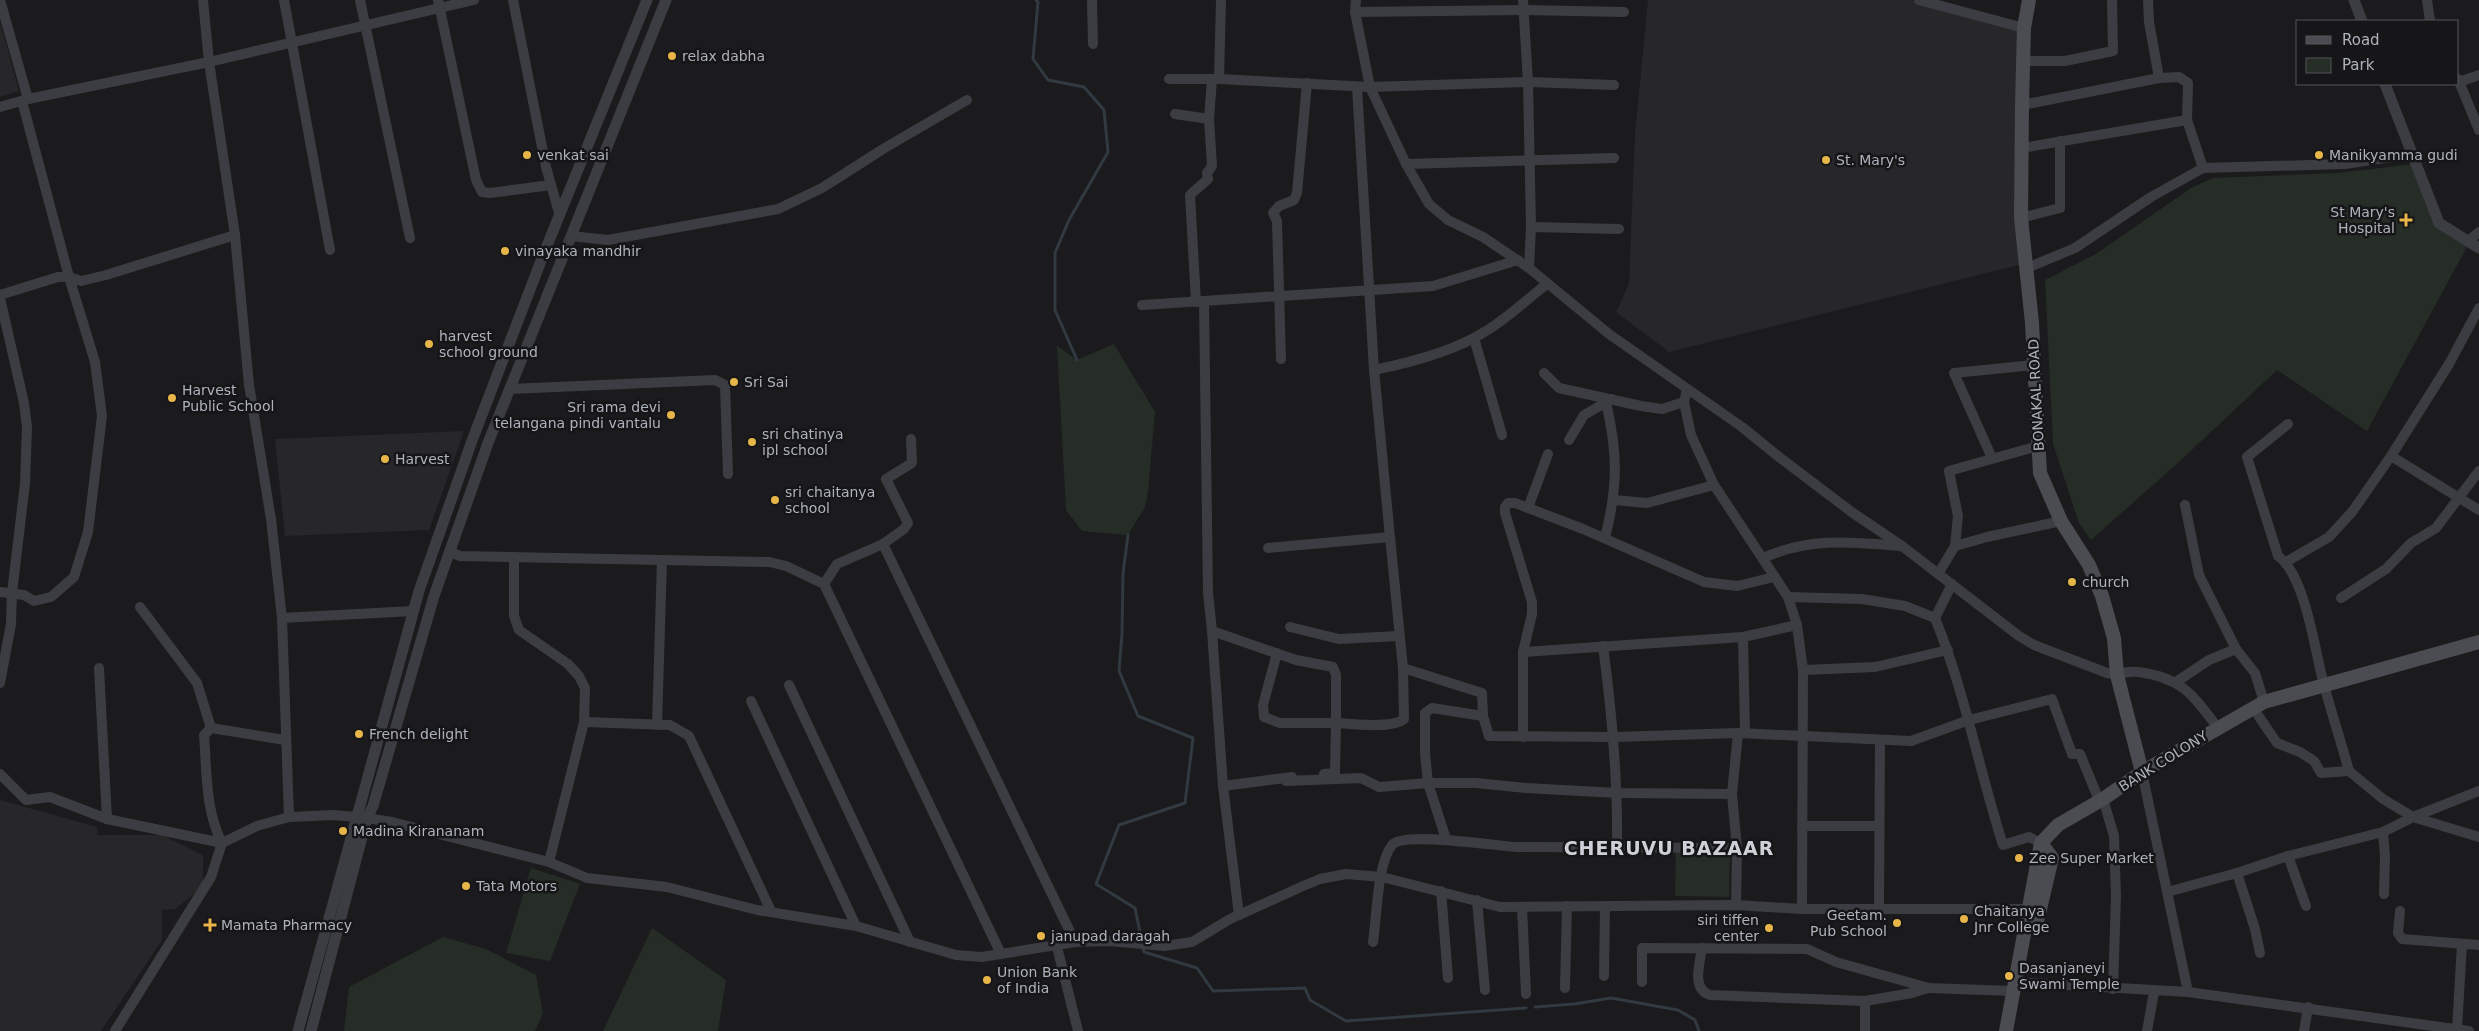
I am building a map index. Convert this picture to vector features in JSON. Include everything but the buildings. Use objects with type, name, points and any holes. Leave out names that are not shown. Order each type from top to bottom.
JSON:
[{"type":"main road","name":"BONAKAL ROAD","points":[[2029,0],[2024,28],[2022,218],[2034,365],[2040,473],[2061,521],[2089,564],[2102,596],[2114,638],[2116,675],[2142,772]]},
{"type":"main road","name":"BANK COLONY","points":[[2041,843],[2058,825],[2217,727],[2258,705],[2324,684],[2479,642]]},
{"type":"main road","points":[[2006,1031],[2041,843]]},
{"type":"main road","points":[[2015,1031],[2016,985],[2052,858],[2041,843]]},
{"type":"street","points":[[0,0],[69,277],[95,362],[102,416],[88,532],[74,576],[51,597],[34,602],[24,595],[0,592]]},
{"type":"street","points":[[203,0],[209,62],[235,235],[249,385],[271,519],[282,618],[289,817]]},
{"type":"street","points":[[284,0],[330,250]]},
{"type":"street","points":[[360,0],[410,238]]},
{"type":"street","points":[[0,107],[365,26],[439,4],[474,0]]},
{"type":"street","points":[[513,0],[551,185],[559,214]]},
{"type":"street","points":[[311,1031],[362,818],[359,805],[413,611],[474,438],[559,214],[647,0]]},
{"type":"street","points":[[298,1031],[362,818],[373,806],[434,596],[510,389],[666,0]]},
{"type":"street","points":[[1092,0],[1094,44]]},
{"type":"street","points":[[1220,0],[1215,79],[1210,119],[1212,166],[1207,173],[1208,179],[1190,195],[1200,302],[1208,592],[1223,786],[1239,915]]},
{"type":"street","points":[[1356,0],[1355,12],[1370,88],[1406,164],[1429,204],[1448,220],[1483,237],[1529,268],[1609,334],[1654,363],[1687,389],[1742,427],[1853,513],[1902,546],[2019,636],[2034,645],[2107,673],[2116,675],[2137,672],[2176,682],[2194,696],[2217,727]]},
{"type":"street","points":[[1919,0],[2024,28]]},
{"type":"street","points":[[2024,61],[2065,61],[2113,51],[2112,0]]},
{"type":"street","points":[[2148,0],[2149,22],[2159,78]]},
{"type":"street","points":[[2355,0],[2362,20]]},
{"type":"street","points":[[2427,0],[2430,20]]},
{"type":"street","points":[[439,4],[476,180],[482,192],[490,194],[551,185]]},
{"type":"street","points":[[1355,12],[1524,5],[1624,12]]},
{"type":"street","points":[[1524,5],[1528,82],[1529,268]]},
{"type":"street","points":[[2479,75],[2459,81],[2479,130]]},
{"type":"street","points":[[2022,105],[2159,78],[2179,78],[2188,83],[2187,120],[2203,168]]},
{"type":"street","points":[[1169,79],[1307,83],[1370,88],[1528,82],[1614,85]]},
{"type":"street","points":[[1281,359],[1277,221],[1273,213],[1279,206],[1294,200],[1297,193],[1307,83]]},
{"type":"street","points":[[2385,85],[2439,223],[2479,248]]},
{"type":"street","points":[[1277,653],[1263,705],[1264,717],[1280,723],[1381,725],[1400,723],[1404,719],[1403,668],[1368,292],[1357,87]]},
{"type":"street","points":[[571,236],[608,240],[778,208],[822,188],[882,149],[967,100]]},
{"type":"street","points":[[1175,114],[1210,119]]},
{"type":"street","points":[[2022,148],[2187,120]]},
{"type":"street","points":[[2022,218],[2060,208],[2060,142]]},
{"type":"street","points":[[2027,268],[2076,248],[2151,198],[2203,168],[2345,164],[2411,154]]},
{"type":"street","points":[[1406,164],[1614,158]]},
{"type":"street","points":[[1530,228],[1619,229]]},
{"type":"street","points":[[2468,241],[2479,232]]},
{"type":"street","points":[[0,683],[11,624],[12,593],[25,483],[27,427],[24,403],[0,296],[58,277],[69,277],[81,281],[106,276],[165,255],[201,247],[235,235]]},
{"type":"street","points":[[1142,304],[1200,302],[1279,295],[1368,292],[1433,286],[1518,260]]},
{"type":"street","points":[[1374,370],[1407,363],[1474,338],[1487,331],[1547,284]]},
{"type":"street","points":[[2286,562],[2329,537],[2352,512],[2391,456],[2449,364],[2479,308]]},
{"type":"street","points":[[1474,338],[1502,435]]},
{"type":"street","points":[[1992,458],[1954,373],[2034,365]]},
{"type":"street","points":[[1544,373],[1560,388],[1610,400],[1662,409],[1684,402]]},
{"type":"street","points":[[510,389],[715,380],[725,385],[728,474]]},
{"type":"street","points":[[1687,389],[1684,402],[1691,435],[1714,485],[1788,597],[1797,625],[1803,670],[1802,909]]},
{"type":"street","points":[[1569,440],[1584,415],[1610,400]]},
{"type":"street","points":[[1605,538],[1614,500],[1616,460],[1610,400]]},
{"type":"street","points":[[2288,424],[2247,457],[2278,556],[2286,562],[2305,604],[2324,684],[2349,771],[2383,799],[2413,817],[2479,837]]},
{"type":"street","points":[[824,584],[837,564],[883,544],[907,526],[907,517],[886,479],[912,463],[911,439]]},
{"type":"street","points":[[1938,574],[1956,546],[1958,516],[1949,471],[2038,446]]},
{"type":"street","points":[[1528,508],[1548,454]]},
{"type":"street","points":[[2391,456],[2479,510]]},
{"type":"street","points":[[2341,598],[2386,569],[2411,543],[2436,528],[2479,471]]},
{"type":"street","points":[[1614,500],[1647,503],[1714,485]]},
{"type":"street","points":[[1522,737],[1523,652],[1532,614],[1532,602],[1505,510],[1511,502],[1605,538],[1704,582],[1738,586],[1774,577]]},
{"type":"street","points":[[2186,505],[2198,575],[2236,649],[2255,673],[2258,705],[2277,743],[2300,752],[2314,761],[2321,772],[2349,771]]},
{"type":"street","points":[[1956,546],[1987,537],[2061,521]]},
{"type":"street","points":[[1268,548],[1390,537]]},
{"type":"street","points":[[1763,558],[1784,549],[1817,542],[1838,541],[1902,546]]},
{"type":"street","points":[[883,544],[1075,942]]},
{"type":"street","points":[[450,552],[460,556],[769,562],[786,566],[824,584],[1001,954]]},
{"type":"street","points":[[514,557],[514,616],[519,630],[568,664],[579,676],[585,688],[584,722],[549,862]]},
{"type":"street","points":[[657,724],[662,560]]},
{"type":"street","points":[[1935,618],[1952,584]]},
{"type":"street","points":[[1788,597],[1862,599],[1904,606],[1935,618],[1948,650],[1969,720],[1988,798],[2003,846],[2029,836],[2041,843]]},
{"type":"street","points":[[140,607],[197,683],[210,728]]},
{"type":"street","points":[[282,618],[413,611]]},
{"type":"street","points":[[1523,652],[1744,637],[1797,625]]},
{"type":"street","points":[[1290,626],[1339,639],[1399,636]]},
{"type":"street","points":[[1212,631],[1296,660],[1328,665],[1336,670],[1336,773],[1223,786]]},
{"type":"street","points":[[1736,905],[1737,848],[1732,794],[1741,733],[1744,637]]},
{"type":"street","points":[[1603,646],[1615,737],[1618,793],[1617,847]]},
{"type":"street","points":[[2176,682],[2209,660],[2236,649]]},
{"type":"street","points":[[1803,670],[1875,667],[1948,650]]},
{"type":"street","points":[[99,668],[107,819]]},
{"type":"street","points":[[1403,668],[1482,693],[1483,716],[1489,736],[1615,737],[1741,733],[1911,741],[1969,720],[2052,699],[2072,754],[2080,754],[2101,800],[2114,836],[2116,896],[2113,989]]},
{"type":"street","points":[[789,685],[910,942]]},
{"type":"street","points":[[751,701],[856,926]]},
{"type":"street","points":[[1446,839],[1428,783],[1425,753],[1425,713],[1432,708],[1483,716]]},
{"type":"street","points":[[584,722],[670,725],[689,736],[771,910]]},
{"type":"street","points":[[210,728],[285,740]]},
{"type":"street","points":[[116,1031],[211,876],[222,843],[213,824],[209,805],[204,735],[210,728]]},
{"type":"street","points":[[1879,909],[1880,740]]},
{"type":"street","points":[[2142,772],[2188,992]]},
{"type":"street","points":[[0,774],[26,800],[50,797],[107,819],[222,843],[257,826],[289,817],[334,815],[392,822],[549,862],[587,878],[667,887],[757,910],[771,910],[856,926],[956,955],[982,957],[1056,943],[1110,941],[1164,946],[1192,942],[1239,915],[1320,879],[1346,874],[1382,877],[1500,906],[1736,905],[1802,909],[2030,909]]},
{"type":"street","points":[[1286,781],[1361,778],[1379,787],[1428,783],[1476,783],[1618,793],[1732,794]]},
{"type":"street","points":[[2167,892],[2237,874],[2288,856],[2383,832],[2413,817],[2479,791]]},
{"type":"street","points":[[1802,826],[1879,826]]},
{"type":"street","points":[[2383,832],[2385,856],[2384,894]]},
{"type":"street","points":[[1373,942],[1386,856],[1393,843],[1401,840],[1446,839],[1486,846],[1517,847],[1737,848]]},
{"type":"street","points":[[2288,856],[2306,906]]},
{"type":"street","points":[[2237,874],[2255,928],[2260,953]]},
{"type":"street","points":[[1441,891],[1448,978]]},
{"type":"street","points":[[1477,900],[1485,990]]},
{"type":"street","points":[[1565,988],[1567,906]]},
{"type":"street","points":[[1604,976],[1605,906]]},
{"type":"street","points":[[1522,907],[1526,994]]},
{"type":"street","points":[[2400,911],[2398,933],[2402,939],[2479,945]]},
{"type":"street","points":[[1056,943],[1078,1031]]},
{"type":"street","points":[[2457,1028],[2462,944]]},
{"type":"street","points":[[1642,982],[1642,948],[1806,949],[1836,962],[1929,988]]},
{"type":"street","points":[[1702,948],[1698,984],[1704,993],[1710,995],[1865,1001],[1912,993],[1929,988],[2016,985],[2188,992],[2308,1007],[2469,1031]]},
{"type":"street","points":[[2147,1031],[2154,992]]},
{"type":"street","points":[[1865,1001],[1866,1031]]},
{"type":"street","points":[[2304,1031],[2308,1007]]},
{"type":"shaded area","name":"St. Mary's","points":[[1648,0],[1912,0],[2022,27],[2023,264],[1669,352],[1616,312],[1629,284],[1635,134]]},
{"type":"shaded area","points":[[0,22],[19,91],[0,97]]},
{"type":"shaded area","points":[[464,431],[429,530],[285,536],[275,439]]},
{"type":"shaded area","points":[[0,800],[97,827],[97,835],[162,835],[203,855],[203,887],[175,909],[162,910],[162,940],[101,1031],[0,1031]]},
{"type":"green space","points":[[2414,164],[2438,223],[2469,243],[2367,431],[2277,370],[2180,461],[2091,540],[2079,523],[2053,444],[2045,280],[2096,254],[2191,188],[2213,178],[2338,173]]},
{"type":"green space","points":[[1114,344],[1155,412],[1145,507],[1128,535],[1082,531],[1066,510],[1057,346],[1077,360]]},
{"type":"green space","points":[[1676,849],[1730,850],[1729,897],[1675,896]]},
{"type":"green space","points":[[531,868],[580,884],[550,961],[506,953]]},
{"type":"green space","points":[[652,928],[726,980],[718,1031],[603,1031]]},
{"type":"green space","points":[[443,937],[486,949],[536,975],[543,1013],[535,1031],[344,1031],[349,987]]},
{"type":"waterway","points":[[1036,0],[1038,2],[1033,59],[1048,80],[1084,87],[1104,110],[1108,152],[1069,220],[1055,253],[1055,310],[1077,360]]},
{"type":"waterway","points":[[1128,535],[1123,573],[1119,671],[1138,716],[1193,738],[1185,803],[1119,825],[1096,884],[1135,908],[1144,952],[1197,968],[1213,991],[1305,988],[1310,1000],[1346,1021],[1526,1008]]},
{"type":"waterway","points":[[1535,1007],[1574,1004],[1611,998],[1678,1010],[1695,1020],[1699,1031]]},
{"type":"place","name":"relax dabha","points":[[672,56]]},
{"type":"place","name":"venkat sai","points":[[527,155]]},
{"type":"place","name":"Manikyamma gudi","points":[[2319,155]]},
{"type":"place","name":"St. Mary's","points":[[1826,160]]},
{"type":"place","name":"St Mary's Hospital","points":[[2406,220]]},
{"type":"place","name":"vinayaka mandhir","points":[[505,251]]},
{"type":"place","name":"harvest school ground","points":[[429,344]]},
{"type":"place","name":"Sri Sai","points":[[734,382]]},
{"type":"place","name":"Harvest Public School","points":[[172,398]]},
{"type":"place","name":"Sri rama devi telangana pindi vantalu","points":[[671,415]]},
{"type":"place","name":"sri chatinya ipl school","points":[[752,442]]},
{"type":"place","name":"Harvest","points":[[385,459]]},
{"type":"place","name":"sri chaitanya school","points":[[775,500]]},
{"type":"place","name":"church","points":[[2072,582]]},
{"type":"place","name":"French delight","points":[[359,734]]},
{"type":"place","name":"Madina Kirananam","points":[[343,831]]},
{"type":"place","name":"Zee Super Market","points":[[2019,858]]},
{"type":"place","name":"Tata Motors","points":[[466,886]]},
{"type":"place","name":"Chaitanya Jnr College","points":[[1964,919]]},
{"type":"place","name":"Geetam. Pub School","points":[[1897,923]]},
{"type":"place","name":"Mamata Pharmacy","points":[[210,925]]},
{"type":"place","name":"siri tiffen center","points":[[1769,928]]},
{"type":"place","name":"janupad daragah","points":[[1041,936]]},
{"type":"place","name":"Dasanjaneyi Swami Temple","points":[[2009,976]]},
{"type":"place","name":"Union Bank of India","points":[[987,980]]},
{"type":"district","name":"CHERUVU BAZAAR","points":[[1669,848]]}]
